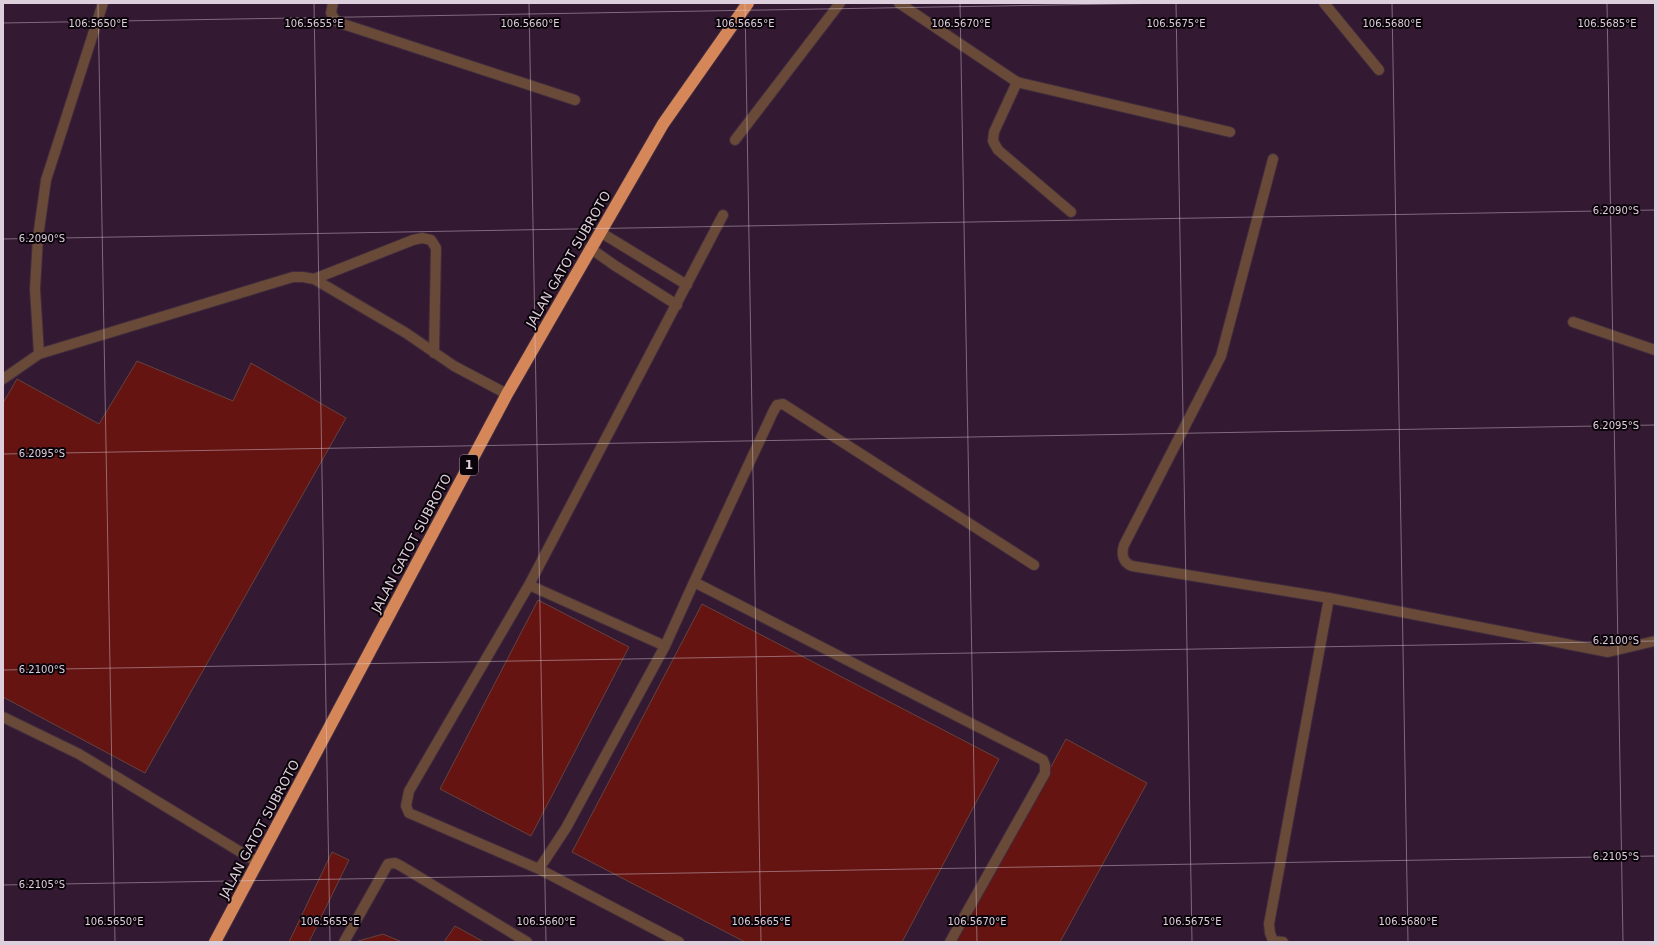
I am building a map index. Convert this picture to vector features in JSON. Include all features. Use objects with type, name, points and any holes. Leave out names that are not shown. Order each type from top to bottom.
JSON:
[{"type":"highway","name":"JALAN GATOT SUBROTO","points":[[215,942],[507,394],[663,124],[748,3]]},
{"type":"lane","points":[[39,354],[35,289],[38,237],[46,180],[103,3]]},
{"type":"lane","points":[[333,3],[331,13],[335,20],[340,23],[575,100]]},
{"type":"lane","points":[[735,140],[840,3]]},
{"type":"lane","points":[[899,3],[1016,82],[1230,132]]},
{"type":"lane","points":[[1324,3],[1379,70]]},
{"type":"lane","points":[[1016,82],[994,132],[993,141],[998,150],[1071,212]]},
{"type":"lane","points":[[1273,159],[1221,356],[1122,550],[1127,564],[1329,598],[1608,652],[1655,641]]},
{"type":"lane","points":[[679,942],[539,869],[409,813],[406,806],[409,791],[529,585],[723,215]]},
{"type":"lane","points":[[600,232],[687,285]]},
{"type":"lane","points":[[314,279],[413,240],[422,238],[431,240],[436,248],[434,353]]},
{"type":"lane","points":[[590,248],[677,305]]},
{"type":"lane","points":[[3,379],[39,354],[293,277],[303,277],[314,279],[406,333],[454,366],[507,394]]},
{"type":"lane","points":[[1573,322],[1655,350]]},
{"type":"lane","points":[[539,869],[566,828],[665,646],[777,405],[783,404],[1034,565]]},
{"type":"lane","points":[[694,582],[1043,760],[1045,765],[1045,773],[950,942]]},
{"type":"lane","points":[[529,585],[665,646]]},
{"type":"lane","points":[[1283,942],[1273,941],[1270,934],[1269,924],[1329,598]]},
{"type":"lane","points":[[3,717],[79,754],[257,862]]},
{"type":"lane","points":[[344,942],[388,864],[401,866],[527,942]]},
{"type":"shaded area","points":[[3,3],[1655,3],[1655,942],[3,942]]},
{"type":"building","points":[[137,361],[233,401],[251,363],[346,418],[145,773],[3,697],[3,403],[17,379],[99,424]]},
{"type":"building","points":[[538,600],[629,647],[531,836],[440,789]]},
{"type":"building","points":[[702,604],[999,759],[902,942],[745,942],[572,852]]},
{"type":"building","points":[[1066,739],[1147,783],[1060,942],[956,942]]},
{"type":"building","points":[[332,852],[349,860],[309,942],[289,942]]},
{"type":"building","points":[[455,926],[484,942],[444,942]]},
{"type":"building","points":[[383,934],[402,942],[355,942]]}]
